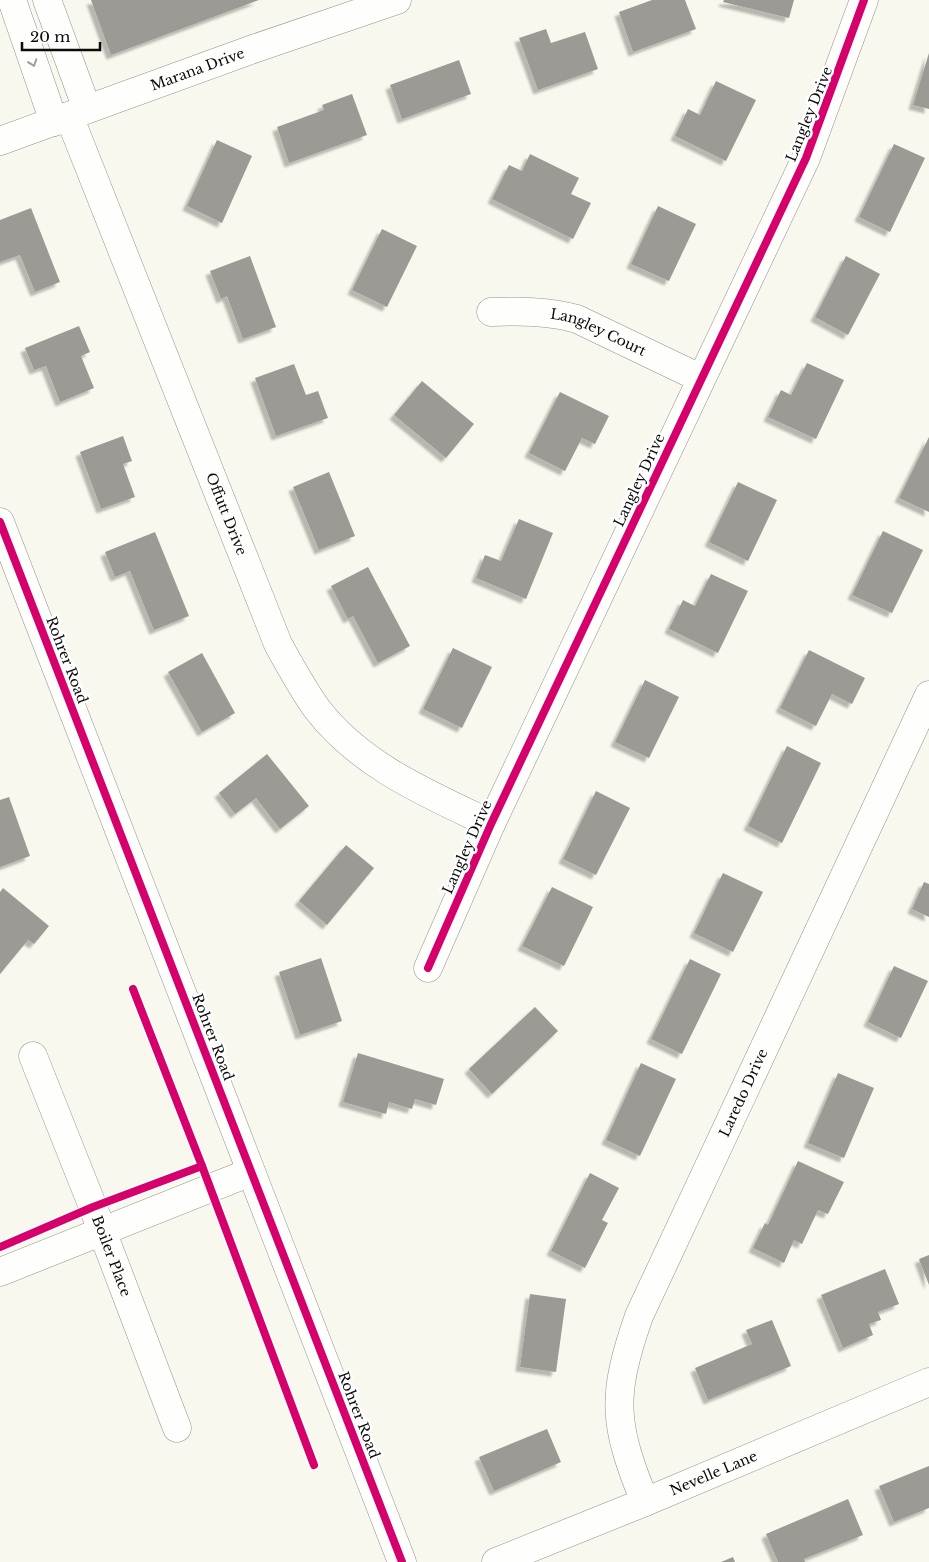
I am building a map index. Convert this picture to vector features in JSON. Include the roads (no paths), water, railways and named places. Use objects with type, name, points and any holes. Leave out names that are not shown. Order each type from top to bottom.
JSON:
[{"type":"street","points":[[12,0],[70,115]]},
{"type":"street","points":[[47,0],[70,115]]},
{"type":"street","name":"Marana Drive","points":[[0,141],[397,0]]},
{"type":"street","name":"Langley Drive","points":[[428,968],[491,824],[565,670],[700,378],[806,158],[864,0]]},
{"type":"street","name":"Offutt Drive","points":[[70,115],[274,635],[297,680],[318,710],[346,740],[377,766],[411,786],[491,824]]},
{"type":"street","name":"Langley Court","points":[[491,312],[540,312],[576,319],[700,378]]},
{"type":"street","name":"Rohrer Road","points":[[0,522],[402,1562]]},
{"type":"street","name":"Laredo Drive","points":[[646,1502],[632,1469],[622,1436],[618,1411],[620,1383],[634,1332],[929,696]]},
{"type":"street","name":"Boiler Place","points":[[33,1056],[177,1428]]},
{"type":"street","points":[[0,1272],[251,1172]]},
{"type":"street","name":"Nevelle Lane","points":[[496,1562],[646,1502],[929,1382]]}]
